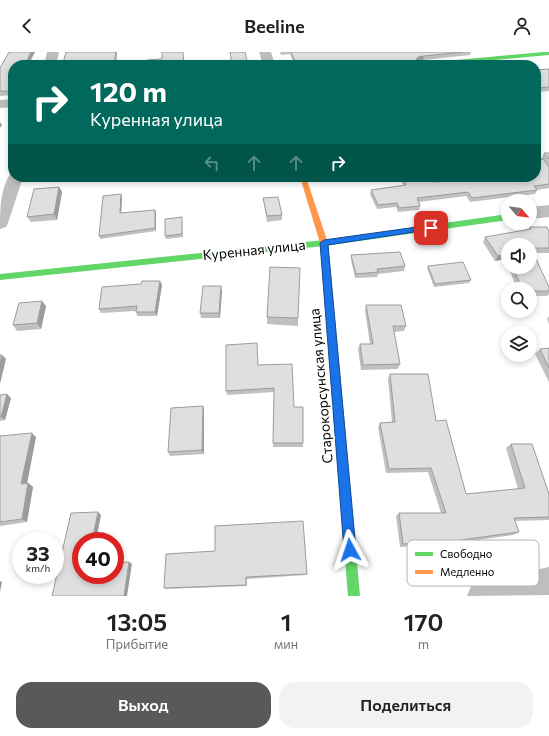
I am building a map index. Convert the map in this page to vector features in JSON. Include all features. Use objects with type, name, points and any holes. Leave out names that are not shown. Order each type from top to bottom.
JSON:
[{"type":"street","points":[[471,60],[549,52]]},
{"type":"street","points":[[0,223],[13,182]]},
{"type":"street","name":"Старокорсунская улица","points":[[305,182],[324,243],[354,596]]},
{"type":"street","points":[[537,213],[549,211]]},
{"type":"street","name":"Куренная улица","points":[[0,277],[324,243],[501,218]]},
{"type":"street","points":[[539,583],[549,581]]},
{"type":"street","points":[[481,596],[526,586]]},
{"type":"building","points":[[9,52],[31,52],[27,60],[8,60],[8,91],[0,91],[0,68]]},
{"type":"building","points":[[66,52],[116,52],[115,60],[64,60]]},
{"type":"building","points":[[162,52],[183,52],[184,60],[147,60],[162,59]]},
{"type":"building","points":[[230,52],[245,52],[247,60],[231,60]]},
{"type":"building","points":[[291,52],[463,52],[418,57],[416,60],[295,60]]},
{"type":"building","points":[[549,69],[549,87],[541,88],[541,70]]},
{"type":"building","points":[[544,153],[549,153],[549,159]]},
{"type":"building","points":[[541,159],[543,159],[549,167],[549,184],[534,186],[537,190],[472,198],[468,192],[417,198],[420,206],[399,208],[397,203],[378,205],[371,190],[406,185],[404,182],[541,182]]},
{"type":"building","points":[[59,187],[54,214],[27,217],[34,189]]},
{"type":"building","points":[[121,194],[120,213],[155,210],[155,228],[99,236],[103,196]]},
{"type":"building","points":[[278,197],[282,215],[267,216],[263,198]]},
{"type":"building","points":[[182,217],[182,234],[165,236],[165,219]]},
{"type":"building","points":[[537,227],[547,227],[549,232],[549,248],[537,248],[537,238],[501,238],[501,255],[498,256],[485,237],[525,230],[537,230]]},
{"type":"building","points":[[400,252],[405,266],[377,269],[378,272],[356,274],[351,255]]},
{"type":"building","points":[[537,261],[549,287],[549,291],[537,291],[537,282],[519,282],[516,274],[537,274]]},
{"type":"building","points":[[463,262],[471,280],[435,284],[428,266]]},
{"type":"building","points":[[270,267],[300,268],[298,318],[267,317]]},
{"type":"building","points":[[142,281],[160,281],[155,312],[136,312],[137,306],[99,309],[102,287],[141,284]]},
{"type":"building","points":[[203,286],[221,286],[219,313],[200,313]]},
{"type":"building","points":[[42,301],[37,323],[13,325],[19,303]]},
{"type":"building","points":[[366,305],[401,305],[406,326],[393,326],[400,364],[363,365],[360,344],[373,344]]},
{"type":"building","points":[[257,343],[258,365],[292,364],[294,407],[303,407],[303,443],[273,443],[274,388],[226,391],[226,345]]},
{"type":"building","points":[[549,348],[549,368],[540,349]]},
{"type":"building","points":[[390,374],[428,374],[436,421],[446,420],[466,494],[525,488],[511,444],[532,444],[549,494],[549,517],[514,518],[519,532],[461,540],[407,540],[407,544],[403,544],[399,513],[446,513],[431,468],[389,469],[380,423],[395,422]]},
{"type":"building","points":[[7,394],[1,417],[0,417],[0,395]]},
{"type":"building","points":[[203,406],[202,450],[168,452],[171,408]]},
{"type":"building","points":[[32,433],[21,484],[28,483],[22,519],[0,522],[0,436]]},
{"type":"building","points":[[98,512],[94,532],[72,532],[72,584],[124,584],[124,562],[129,562],[124,596],[52,596],[55,584],[64,584],[64,544],[71,513]]},
{"type":"building","points":[[303,521],[307,574],[246,577],[246,585],[164,588],[166,554],[215,551],[215,526]]},
{"type":"traffic: fast","points":[[476,60],[549,53]]},
{"type":"traffic: fast","points":[[0,277],[324,243],[501,218]]},
{"type":"traffic: fast","points":[[335,372],[354,596]]},
{"type":"traffic: slow","points":[[305,182],[324,243],[335,372]]},
{"type":"route","points":[[350,550],[324,243],[431,228]]}]
